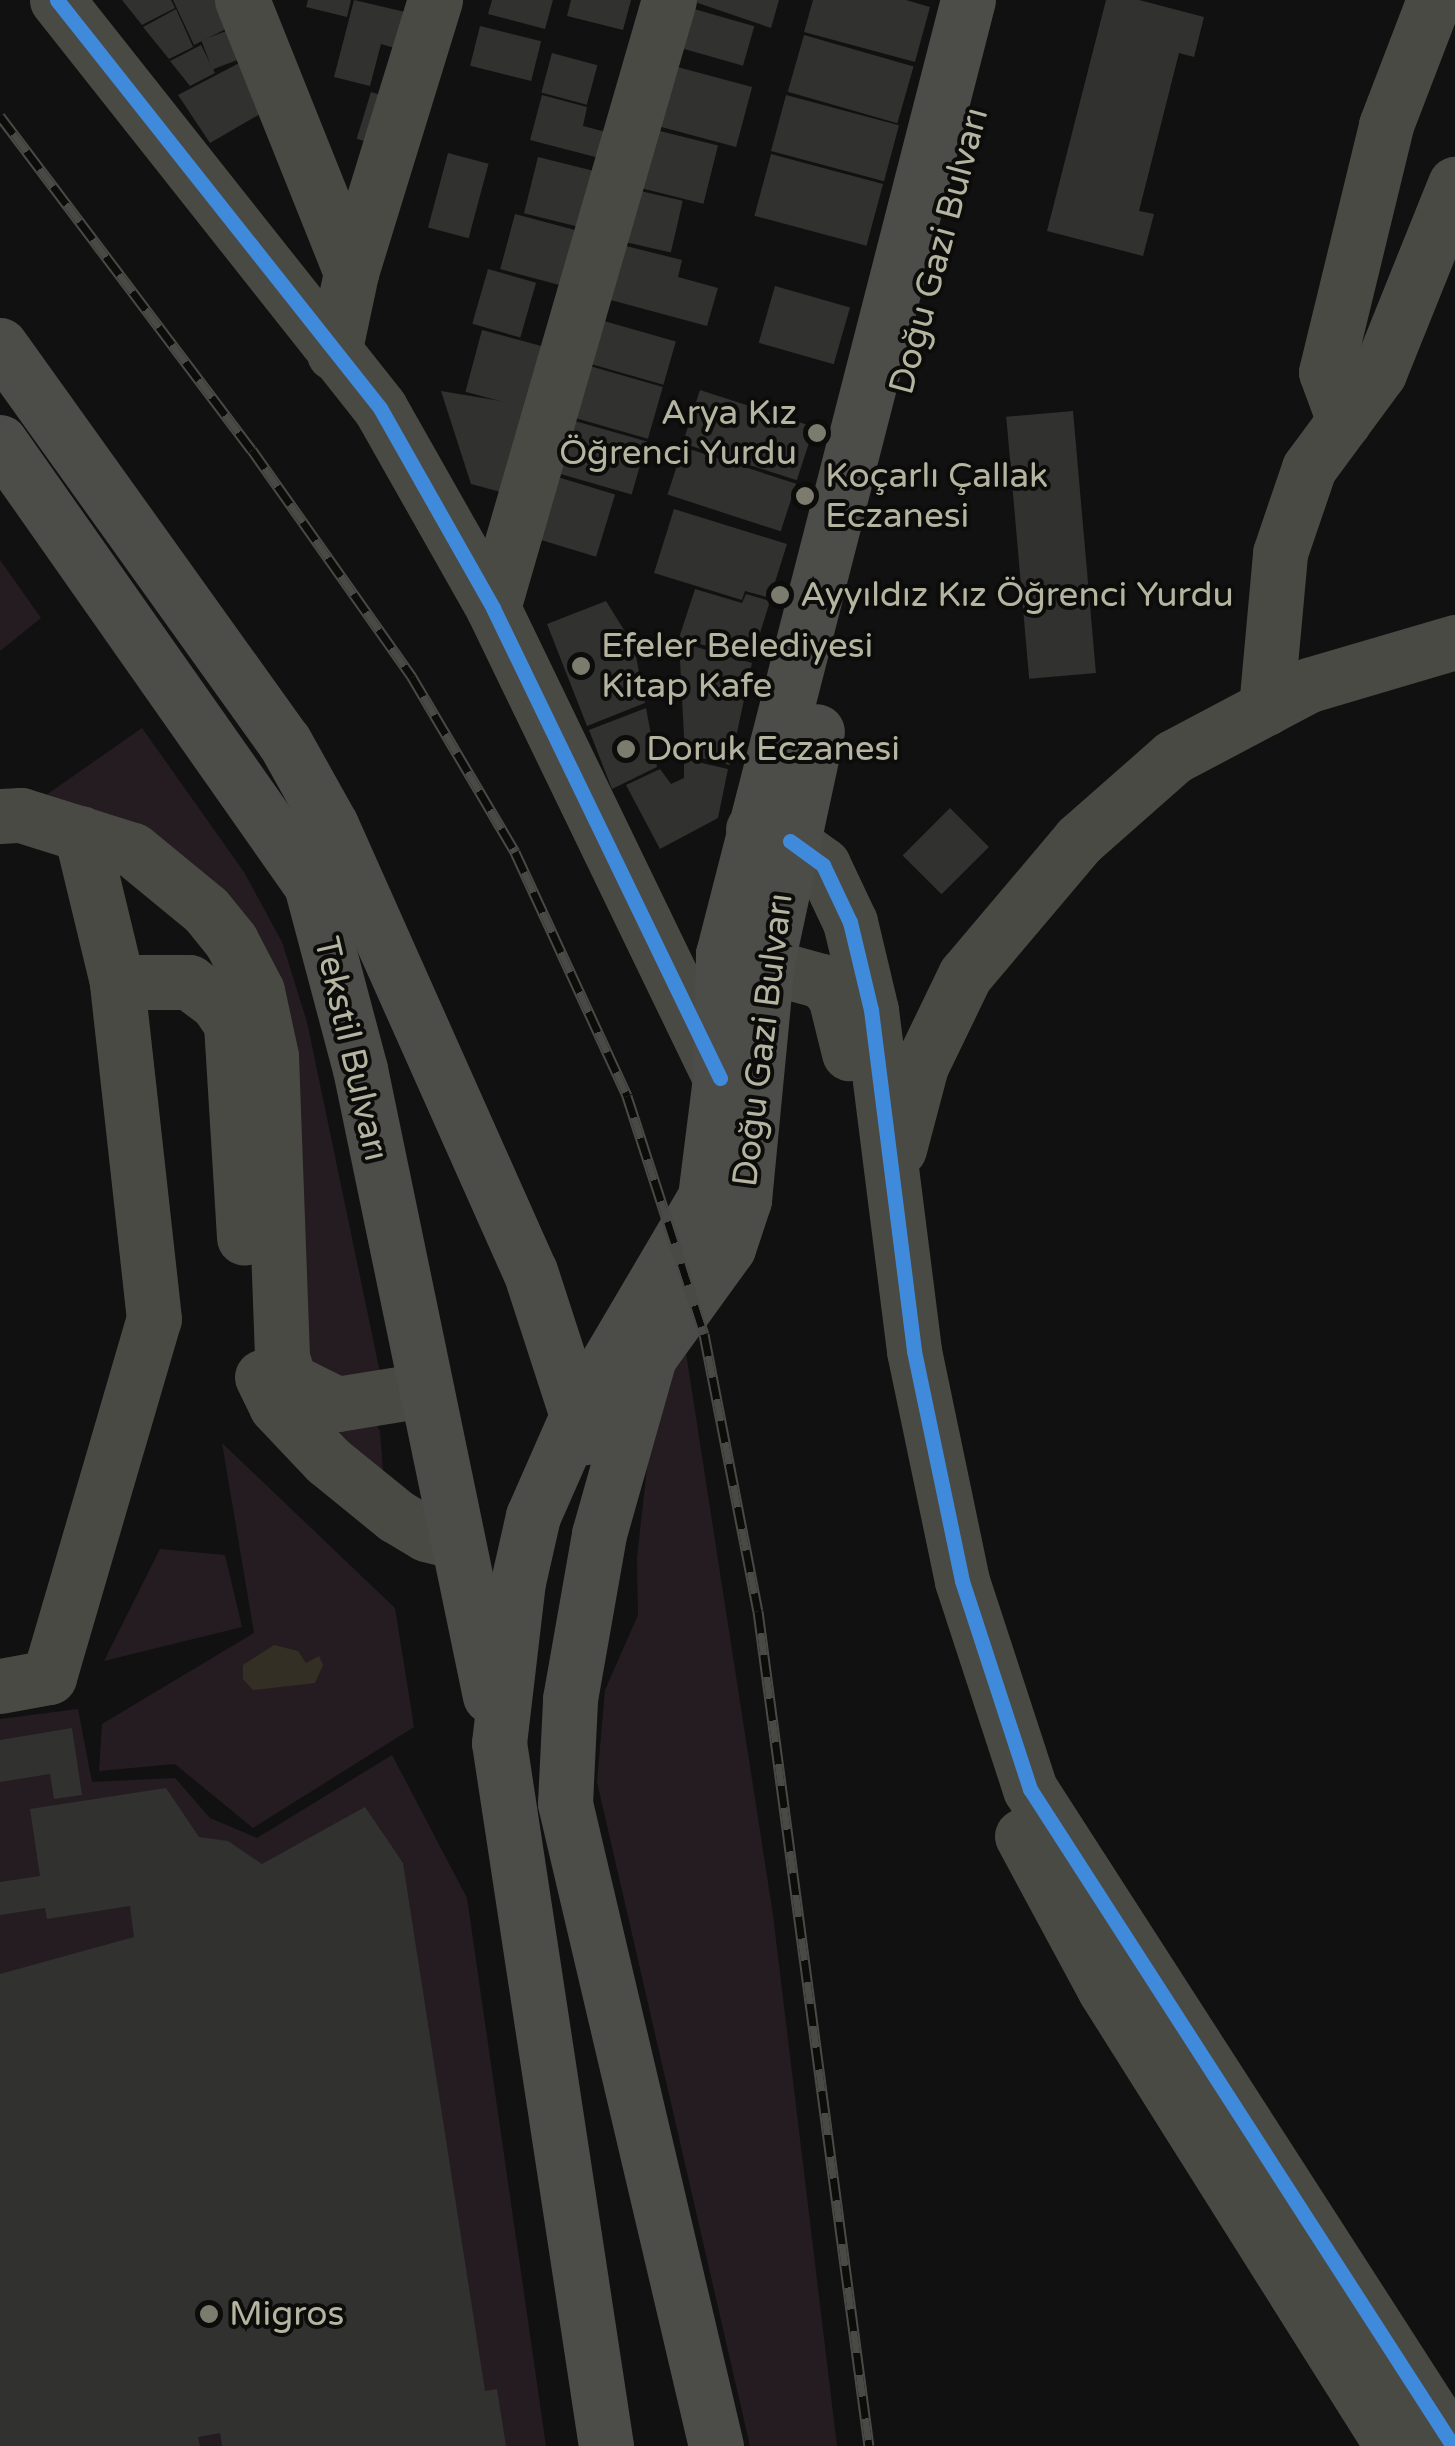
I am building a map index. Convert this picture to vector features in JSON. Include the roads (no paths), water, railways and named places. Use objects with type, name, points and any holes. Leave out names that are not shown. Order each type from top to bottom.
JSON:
[{"type":"main road","points":[[772,835],[968,0]]},
{"type":"main road","name":"Doğu Gazi Bulvarı","points":[[599,1534],[649,1357],[728,1248],[744,1200],[745,958],[772,835],[858,544],[1007,0]]},
{"type":"main road","name":"Tekstil Bulvarı","points":[[0,345],[284,741],[331,825],[530,1271],[579,1411],[599,1534]]},
{"type":"main road","name":"Tekstil Bulvarı","points":[[0,442],[311,885],[360,1069],[423,1390],[500,1743]]},
{"type":"main road","points":[[606,2446],[500,1743],[532,1516],[579,1411],[705,1196],[720,1078],[745,958]]},
{"type":"main road","points":[[360,1069],[394,1043],[428,1043]]},
{"type":"main road","points":[[530,1271],[575,1308],[636,1310]]},
{"type":"main road","points":[[599,1534],[570,1698],[565,1803],[716,2446]]},
{"type":"street","points":[[57,0],[380,408],[493,608],[720,1078]]},
{"type":"street","points":[[242,0],[350,273]]},
{"type":"street","points":[[334,352],[350,273],[434,0]]},
{"type":"street","points":[[493,608],[669,0]]},
{"type":"street","points":[[1344,421],[1326,372],[1386,124],[1434,0]]},
{"type":"street","points":[[1266,708],[1280,553],[1309,468],[1379,374],[1455,184]]},
{"type":"street","points":[[892,1176],[921,1066],[965,974],[1079,840],[1173,756],[1308,685],[1455,642]]},
{"type":"street","points":[[0,816],[80,833],[132,850],[182,888],[231,941],[256,991],[273,1073],[282,1356],[288,1380],[337,1404],[423,1390]]},
{"type":"street","points":[[0,1686],[48,1676],[154,1320],[117,982],[80,833]]},
{"type":"street","points":[[772,835],[823,865],[850,922],[871,1010],[914,1351],[962,1581],[1030,1790],[1454,2446]]},
{"type":"street","points":[[745,958],[822,982],[846,1027],[882,1356],[920,1542],[998,1790],[1105,1990],[1392,2446]]},
{"type":"street","points":[[117,982],[189,982],[217,1003],[230,1024],[248,1314],[256,1366],[276,1406],[327,1460],[396,1516],[457,1542]]},
{"type":"railway","points":[[0,116],[252,450],[412,677],[515,852],[627,1096],[704,1334],[758,1611],[869,2446]]},
{"type":"place","name":"Arya Kız Öğrenci Yurdu","points":[[817,433]]},
{"type":"place","name":"Koçarlı Çallak Eczanesi","points":[[805,496]]},
{"type":"place","name":"Ayyıldız Kız Öğrenci Yurdu","points":[[780,595]]},
{"type":"place","name":"Efeler Belediyesi Kitap Kafe","points":[[581,666]]},
{"type":"place","name":"Doruk Eczanesi","points":[[626,749]]},
{"type":"place","name":"Migros","points":[[209,2314]]}]
